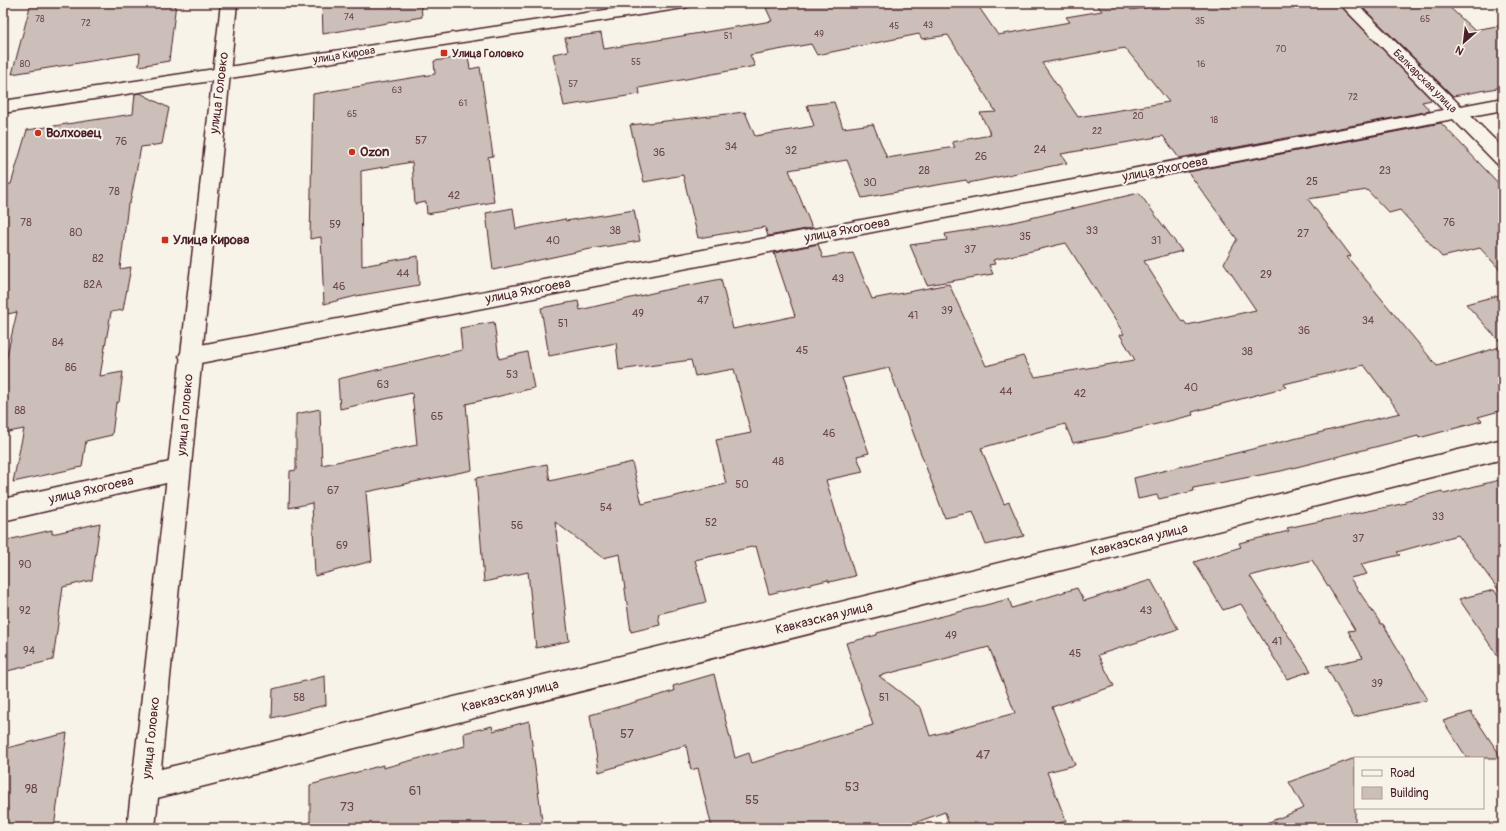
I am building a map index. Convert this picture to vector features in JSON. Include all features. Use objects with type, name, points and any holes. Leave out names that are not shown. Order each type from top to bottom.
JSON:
[{"type":"street","name":"улица Головко","points":[[141,828],[190,356],[229,3]]},
{"type":"street","name":"улица Кирова","points":[[3,107],[684,3]]},
{"type":"street","name":"Балкарская улица","points":[[1347,3],[1503,159]]},
{"type":"street","name":"улица Яхогоева","points":[[190,356],[1503,104]]},
{"type":"street","name":"Кавказская улица","points":[[145,787],[1503,449]]},
{"type":"street","name":"улица Яхогоева","points":[[3,510],[179,470]]},
{"type":"building","points":[[31,3],[176,3],[169,61],[139,66],[140,53],[12,74]]},
{"type":"building","points":[[322,3],[421,3],[422,17],[323,34]]},
{"type":"building","points":[[797,3],[976,3],[998,35],[1070,22],[1066,17],[1102,11],[1096,3],[1126,3],[1131,10],[1177,3],[1338,3],[1432,100],[1422,102],[1430,111],[1179,158],[1163,136],[1061,154],[1067,163],[968,183],[966,180],[862,198],[847,160],[789,170],[812,228],[768,236],[765,227],[698,238],[683,175],[644,182],[630,125],[745,112],[755,136],[814,126],[807,105],[834,102],[843,128],[873,124],[887,158],[955,147],[952,142],[991,135],[980,113],[996,112],[948,35],[922,39],[919,34],[817,55],[811,44],[750,55],[755,66],[639,88],[640,94],[564,106],[553,54],[568,51],[565,38],[601,33],[604,49],[772,21],[766,8]],"holes":[[[1125,48],[1169,102],[1078,117],[1042,63]]]},
{"type":"building","points":[[1358,3],[1445,3],[1474,30],[1503,25],[1503,87],[1453,96]]},
{"type":"building","points":[[468,56],[470,69],[480,67],[493,156],[488,157],[494,202],[427,214],[426,202],[415,204],[412,162],[361,171],[362,266],[418,256],[419,285],[356,296],[324,304],[321,237],[310,239],[313,94],[435,74],[434,61]]},
{"type":"building","points":[[140,93],[169,108],[162,144],[141,147],[130,203],[128,204],[120,269],[131,267],[123,310],[111,312],[100,376],[123,372],[119,402],[116,403],[112,435],[86,441],[82,467],[13,482],[24,429],[3,433],[3,372],[17,312],[3,315],[3,185],[11,184],[27,130],[133,114],[135,94]]},
{"type":"building","points":[[1441,123],[1503,188],[1503,273],[1480,248],[1442,257],[1400,210],[1389,213],[1367,190],[1308,199],[1351,256],[1347,257],[1437,366],[1503,346],[1503,410],[1478,417],[1482,421],[1419,438],[1418,436],[1281,471],[1193,488],[1194,491],[1159,499],[1157,495],[1138,499],[1134,478],[1400,413],[1364,365],[1284,384],[1286,387],[1192,412],[1193,415],[1105,437],[1073,443],[1065,424],[981,448],[1004,504],[1009,502],[1024,536],[986,545],[973,512],[945,518],[889,368],[842,378],[869,453],[857,456],[863,472],[826,480],[855,576],[829,582],[828,580],[769,594],[756,546],[695,560],[706,602],[658,614],[660,625],[631,632],[620,554],[603,558],[555,522],[569,641],[536,648],[528,572],[484,582],[476,478],[547,464],[550,481],[632,462],[642,504],[726,484],[716,440],[751,433],[734,369],[695,376],[691,360],[619,370],[616,343],[549,356],[541,308],[578,301],[580,310],[665,290],[721,279],[733,329],[795,316],[774,253],[818,244],[823,258],[853,253],[872,299],[949,284],[986,366],[1023,356],[1035,377],[1135,360],[1120,335],[1124,334],[1066,243],[993,260],[995,264],[989,265],[993,274],[927,285],[910,245],[947,240],[945,234],[996,226],[1139,193],[1182,251],[1144,261],[1182,322],[1184,321],[1187,325],[1256,310],[1224,263],[1237,239],[1188,172]]},
{"type":"building","points":[[513,208],[516,229],[565,219],[566,221],[634,210],[640,241],[585,250],[493,270],[486,213]]},
{"type":"building","points":[[1503,294],[1503,345],[1466,304]]},
{"type":"building","points":[[494,322],[499,359],[527,352],[534,388],[466,404],[472,470],[366,492],[372,561],[315,576],[312,503],[289,508],[290,471],[296,470],[296,414],[320,409],[322,465],[417,445],[412,393],[340,409],[338,379],[462,350],[460,328]]},
{"type":"building","points":[[1503,479],[1503,596],[1458,535],[1397,552],[1400,555],[1361,564],[1367,574],[1350,578],[1381,624],[1383,624],[1428,700],[1354,717],[1326,666],[1363,658],[1348,631],[1355,630],[1312,560],[1250,576],[1311,671],[1287,679],[1241,604],[1223,610],[1194,562],[1241,547],[1239,543],[1289,531],[1287,528],[1406,503],[1404,501],[1442,491],[1444,494]]},
{"type":"building","points":[[100,523],[92,580],[63,587],[53,660],[3,672],[3,541],[52,530],[52,534]]},
{"type":"building","points":[[1151,580],[1178,629],[1098,655],[1114,686],[1052,707],[1075,765],[1047,772],[1066,821],[1043,828],[950,828],[945,812],[900,828],[712,828],[698,768],[691,770],[686,745],[599,772],[590,715],[674,691],[673,686],[714,674],[735,758],[749,753],[752,763],[873,725],[846,643],[877,635],[877,633],[1009,599],[1012,608],[1077,588],[1084,601]],"holes":[[[989,647],[1015,713],[930,736],[921,708],[879,676]]]},
{"type":"building","points":[[1494,590],[1503,603],[1503,664],[1459,599]]},
{"type":"building","points":[[325,676],[326,705],[272,718],[273,689]]},
{"type":"building","points":[[1471,712],[1502,758],[1466,757],[1443,721]]},
{"type":"building","points":[[529,721],[543,828],[310,828],[310,785],[383,765],[383,768],[465,746],[464,733],[492,726],[493,731]]},
{"type":"building","points":[[67,733],[54,828],[3,828],[3,749]]},
{"type":"building","points":[[1354,758],[1355,828],[1259,828],[1259,826],[1304,808],[1289,782]]},
{"type":"place","name":"Улица Головко","points":[[444,53]]},
{"type":"place","name":"Волховец","points":[[38,133]]},
{"type":"place","name":"Ozon","points":[[352,152]]},
{"type":"place","name":"Улица Кирова","points":[[165,240]]}]
